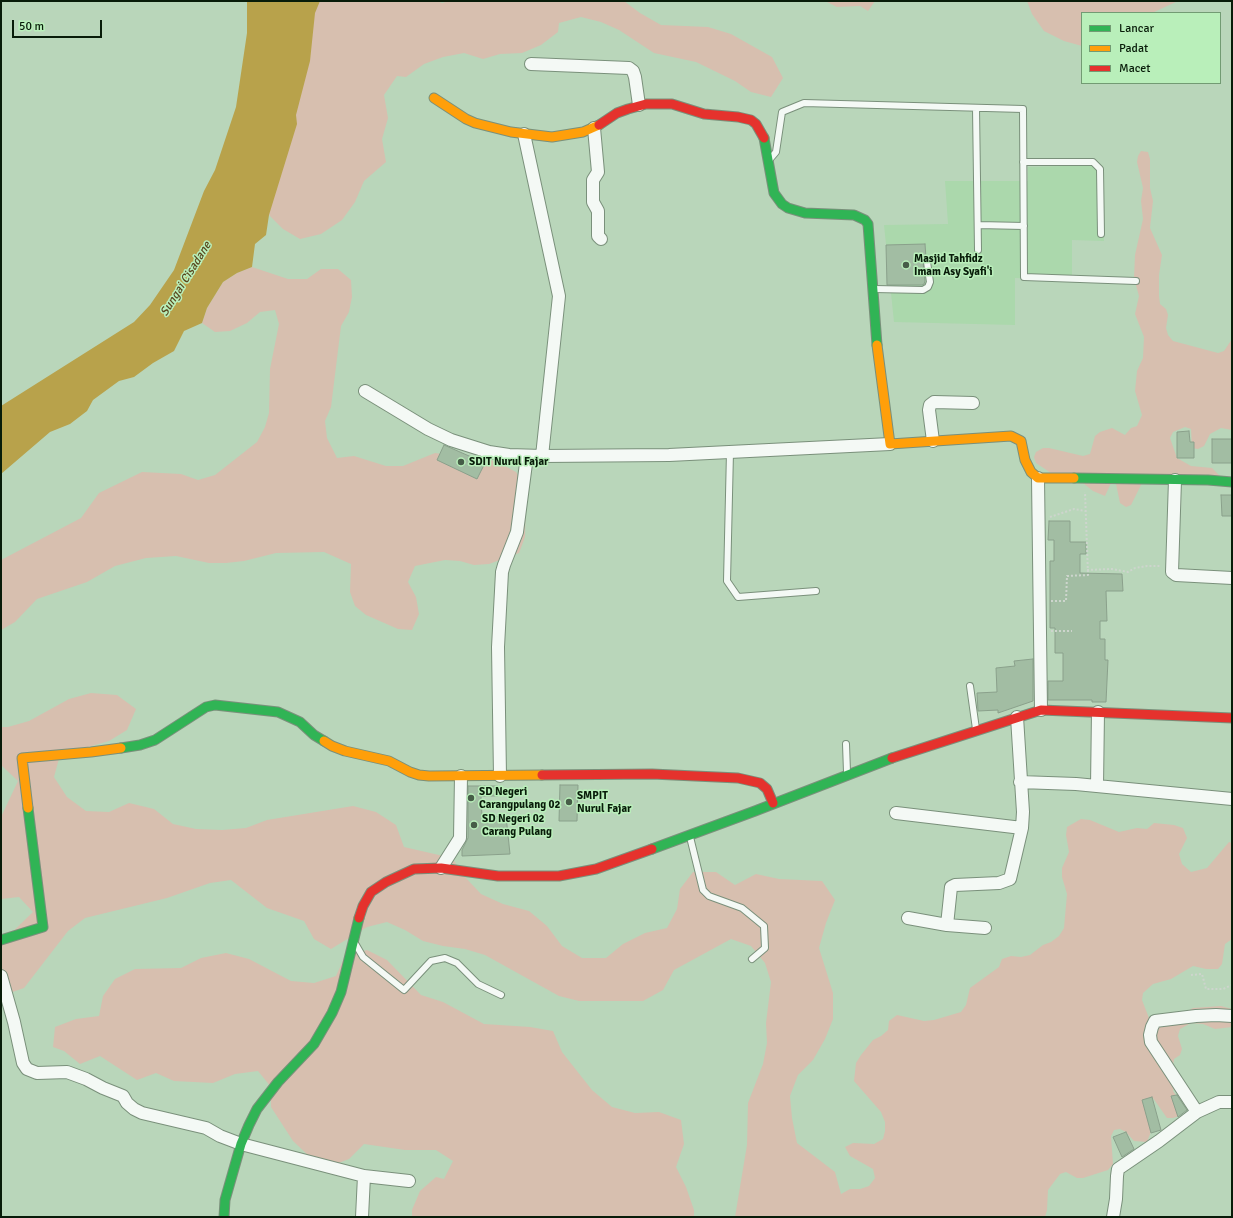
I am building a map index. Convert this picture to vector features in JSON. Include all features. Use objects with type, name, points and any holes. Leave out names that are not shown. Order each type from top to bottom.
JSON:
[{"type":"street","points":[[531,64],[629,68],[633,71],[635,77],[639,105]]},
{"type":"street","points":[[434,98],[466,119],[487,127],[524,134],[552,137],[567,136],[594,128],[617,113],[639,105],[672,104],[704,114],[738,117],[751,120],[756,124],[762,135],[774,192],[782,204],[788,208],[805,213],[854,215],[865,220],[868,224],[877,347],[890,444]]},
{"type":"street","points":[[594,128],[598,172],[593,180],[592,202],[598,210],[598,236],[601,239]]},
{"type":"street","points":[[524,134],[559,296],[542,456]]},
{"type":"street","points":[[365,391],[428,430],[451,440],[489,452],[527,456],[661,455],[890,444],[1011,436],[1017,438],[1021,441],[1028,467],[1038,478],[1040,710]]},
{"type":"street","points":[[933,441],[929,410],[930,406],[934,402],[973,403]]},
{"type":"street","points":[[500,776],[498,647],[502,572],[517,532],[527,456]]},
{"type":"street","points":[[1038,478],[1232,482]]},
{"type":"street","points":[[1175,480],[1172,572],[1176,575],[1232,578]]},
{"type":"street","points":[[1,940],[42,927],[22,758],[91,752],[140,745],[155,740],[206,707],[215,705],[278,712],[300,722],[323,742],[338,748],[389,762],[419,775],[500,776],[644,774],[738,778],[760,784],[767,789],[773,803]]},
{"type":"street","points":[[224,1217],[225,1200],[241,1144],[258,1109],[278,1082],[314,1044],[332,1013],[342,992],[357,923],[363,906],[371,892],[386,882],[414,870],[441,868],[498,876],[526,877],[559,876],[596,870],[906,753],[1040,710],[1232,718]]},
{"type":"street","points":[[1097,786],[1098,712]]},
{"type":"street","points":[[947,924],[951,888],[955,885],[1000,883],[1010,879],[1022,828],[1023,812],[1017,717]]},
{"type":"street","points":[[441,868],[460,838],[461,776]]},
{"type":"street","points":[[1020,782],[1097,786],[1232,798]]},
{"type":"street","points":[[896,813],[1022,828]]},
{"type":"street","points":[[908,918],[985,928]]},
{"type":"street","points":[[1,976],[14,1022],[22,1063],[28,1069],[37,1073],[67,1072],[123,1096],[127,1103],[138,1111],[206,1128],[220,1136],[241,1144],[364,1176],[409,1181]]},
{"type":"street","points":[[1197,1112],[1151,1042],[1150,1035],[1152,1027],[1155,1021],[1196,1016],[1232,1016]]},
{"type":"street","points":[[1113,1217],[1118,1170],[1197,1112],[1219,1102],[1232,1102]]},
{"type":"street","points":[[362,1217],[364,1176]]},
{"type":"lane","points":[[768,162],[776,152],[782,112],[804,103],[1023,109],[1024,277],[1136,281]]},
{"type":"lane","points":[[976,108],[978,250]]},
{"type":"lane","points":[[1023,162],[1093,162],[1100,169],[1101,234]]},
{"type":"lane","points":[[978,225],[1024,226]]},
{"type":"lane","points":[[873,289],[923,290],[928,287],[930,282],[927,262]]},
{"type":"lane","points":[[730,452],[727,581],[738,597],[816,590]]},
{"type":"lane","points":[[970,686],[976,731]]},
{"type":"lane","points":[[846,744],[848,774]]},
{"type":"lane","points":[[689,835],[704,890],[709,896],[742,908],[764,926],[765,948],[752,959]]},
{"type":"lane","points":[[353,940],[363,957],[404,990],[431,961],[445,958],[457,963],[478,984],[501,995]]},
{"type":"path","points":[[1039,601],[1066,601],[1067,576],[1088,576],[1085,479]]},
{"type":"path","points":[[1039,517],[1053,517],[1061,512],[1074,509],[1086,511]]},
{"type":"path","points":[[1088,570],[1112,569],[1128,572],[1135,568],[1147,566],[1172,567]]},
{"type":"path","points":[[1040,631],[1072,631]]},
{"type":"path","points":[[1192,975],[1202,974],[1206,989],[1223,988],[1232,985]]},
{"type":"shaded area","points":[[311,1],[438,1],[442,3],[449,1],[624,1],[640,13],[661,25],[708,27],[731,34],[772,57],[783,78],[771,97],[751,92],[735,81],[696,62],[654,53],[619,30],[601,22],[581,17],[559,23],[558,32],[541,45],[522,53],[500,54],[483,59],[464,53],[443,57],[424,64],[406,77],[397,76],[384,95],[388,118],[382,139],[386,162],[364,181],[355,202],[342,220],[321,234],[300,239],[283,229],[269,215]]},
{"type":"shaded area","points":[[825,1],[875,1],[868,11],[860,6],[837,7]]},
{"type":"shaded area","points":[[1027,1],[1178,1],[1154,12],[1081,12],[1081,46],[1064,41],[1044,31],[1032,14]]},
{"type":"shaded area","points":[[1141,151],[1148,152],[1150,159],[1150,188],[1153,201],[1150,228],[1162,255],[1159,275],[1159,296],[1160,304],[1166,309],[1168,315],[1166,328],[1168,335],[1173,341],[1218,353],[1224,351],[1232,339],[1232,430],[1221,428],[1210,434],[1204,446],[1198,449],[1192,448],[1191,429],[1185,427],[1173,432],[1170,438],[1177,458],[1191,466],[1212,468],[1222,478],[1143,481],[1131,505],[1126,507],[1120,503],[1115,479],[1111,483],[1105,496],[1093,491],[1078,479],[1054,475],[1036,463],[1034,457],[1036,452],[1043,448],[1083,456],[1090,454],[1095,436],[1100,432],[1112,428],[1125,435],[1131,428],[1137,426],[1142,415],[1135,391],[1137,371],[1143,358],[1144,337],[1135,314],[1139,296],[1134,278],[1135,255],[1143,219],[1141,201],[1143,188],[1137,162]]},
{"type":"shaded area","points":[[1100,165],[1104,241],[1072,240],[1072,280],[1015,278],[1015,325],[894,322],[884,225],[948,224],[945,181],[1028,181],[1028,167]]},
{"type":"shaded area","points":[[252,267],[288,279],[307,279],[321,269],[338,269],[351,280],[352,297],[349,312],[341,326],[331,407],[325,421],[327,438],[337,458],[354,456],[386,466],[403,466],[435,453],[469,458],[486,458],[501,464],[516,472],[526,487],[525,537],[519,553],[489,564],[474,565],[460,561],[445,560],[415,566],[408,582],[416,597],[419,614],[412,630],[398,629],[366,615],[355,606],[350,592],[351,564],[324,552],[276,553],[244,561],[226,563],[209,563],[176,556],[146,558],[115,566],[87,582],[37,599],[15,622],[1,630],[1,560],[81,518],[99,493],[142,472],[181,474],[198,480],[215,475],[257,442],[265,427],[269,413],[270,369],[279,324],[275,310],[260,312],[247,323],[230,331],[215,332],[202,323],[207,308],[223,282],[237,273]]},
{"type":"shaded area","points":[[91,693],[117,695],[136,709],[127,730],[109,741],[60,755],[54,777],[67,797],[86,811],[109,812],[129,803],[154,809],[173,824],[196,829],[222,830],[246,828],[267,820],[353,806],[376,812],[396,825],[404,847],[452,858],[465,877],[481,894],[503,904],[529,911],[547,926],[562,946],[582,958],[606,958],[623,944],[645,933],[667,928],[677,909],[680,889],[693,872],[716,872],[735,885],[756,874],[779,879],[822,881],[835,900],[826,923],[819,948],[833,993],[833,1019],[825,1039],[813,1060],[798,1075],[790,1096],[792,1118],[797,1143],[835,1172],[841,1194],[850,1189],[860,1189],[869,1186],[875,1178],[873,1169],[850,1156],[845,1147],[853,1143],[874,1144],[883,1139],[885,1131],[885,1122],[881,1112],[854,1081],[856,1063],[861,1055],[873,1040],[888,1030],[889,1021],[897,1015],[924,1021],[934,1020],[961,1012],[966,1005],[970,988],[999,967],[1002,959],[1011,956],[1021,957],[1030,955],[1043,945],[1051,942],[1059,936],[1064,928],[1067,894],[1062,877],[1062,868],[1069,852],[1066,835],[1067,827],[1081,819],[1090,820],[1119,832],[1137,828],[1147,829],[1154,823],[1174,825],[1183,828],[1187,838],[1179,854],[1182,864],[1191,872],[1207,868],[1229,842],[1232,843],[1232,939],[1225,944],[1222,964],[1218,969],[1206,969],[1193,966],[1171,979],[1153,984],[1143,993],[1142,1000],[1149,1018],[1155,1021],[1174,1019],[1193,1008],[1221,1006],[1232,1009],[1232,1027],[1215,1029],[1203,1024],[1191,1023],[1180,1029],[1178,1036],[1182,1049],[1180,1055],[1174,1059],[1173,1066],[1178,1078],[1173,1091],[1181,1103],[1179,1116],[1167,1118],[1153,1098],[1153,1101],[1142,1100],[1152,1129],[1147,1142],[1134,1141],[1126,1132],[1120,1129],[1114,1130],[1111,1136],[1113,1164],[1108,1170],[1083,1178],[1077,1178],[1066,1172],[1060,1174],[1048,1190],[1047,1210],[1045,1217],[735,1217],[747,1145],[748,1103],[763,1064],[767,1043],[766,1023],[771,982],[765,963],[751,946],[731,939],[674,970],[663,990],[643,1001],[579,1001],[559,996],[485,955],[465,949],[423,941],[405,930],[387,922],[367,927],[331,949],[314,939],[304,921],[267,908],[231,880],[210,883],[167,898],[85,918],[68,931],[24,988],[1,996],[1,943],[33,912],[19,897],[1,899],[1,817],[18,781],[1,765],[1,727],[8,727],[29,721],[69,699]]},
{"type":"shaded area","points":[[367,950],[387,960],[421,995],[443,1002],[484,1024],[530,1027],[553,1031],[562,1052],[592,1090],[612,1107],[635,1113],[659,1112],[681,1120],[684,1144],[676,1167],[686,1187],[694,1210],[694,1217],[412,1217],[412,1210],[420,1191],[436,1177],[444,1179],[453,1161],[436,1150],[405,1150],[364,1144],[349,1159],[328,1167],[310,1157],[293,1141],[271,1107],[271,1087],[258,1071],[235,1074],[213,1083],[174,1081],[156,1073],[137,1080],[100,1056],[80,1064],[64,1051],[53,1047],[55,1027],[76,1019],[99,1016],[103,996],[115,979],[135,969],[181,968],[201,958],[226,953],[249,959],[291,981],[314,983],[336,976],[345,956]]},
{"type":"water","name":"Sungai Cisadane","points":[[247,1],[320,1],[315,13],[310,61],[296,115],[297,124],[269,215],[266,235],[255,244],[252,267],[237,273],[223,282],[207,308],[202,323],[184,331],[174,351],[153,363],[134,377],[119,381],[93,400],[87,411],[70,424],[50,432],[1,474],[1,406],[134,322],[150,305],[174,270],[204,191],[215,170],[236,107],[247,33]]},
{"type":"building","name":"Masjid Tahfidz Imam Asy Syafi'i","points":[[925,244],[926,258],[923,262],[924,284],[887,285],[886,245]]},
{"type":"building","points":[[1189,431],[1190,442],[1194,442],[1194,458],[1177,458],[1177,432]]},
{"type":"building","points":[[1212,439],[1232,439],[1232,463],[1212,463]]},
{"type":"building","name":"SDIT Nurul Fajar","points":[[444,445],[485,463],[477,479],[437,460]]},
{"type":"building","points":[[1221,495],[1232,495],[1232,516],[1222,516]]},
{"type":"building","points":[[1049,521],[1070,521],[1070,542],[1086,542],[1086,554],[1080,554],[1080,573],[1122,574],[1123,591],[1106,591],[1107,621],[1100,621],[1100,639],[1105,639],[1105,660],[1108,660],[1106,702],[1092,702],[1092,700],[1048,700],[1048,681],[1063,681],[1063,653],[1055,653],[1055,628],[1050,628],[1050,561],[1054,561],[1054,540],[1048,540]]},
{"type":"building","points":[[1033,659],[1033,701],[998,713],[998,710],[978,711],[977,693],[997,692],[996,668],[1015,666],[1014,661]]},
{"type":"building","name":"SMPIT Nurul Fajar","points":[[560,785],[578,785],[577,821],[559,821]]},
{"type":"building","name":"SD Negeri 02 Carang Pulang","points":[[468,786],[498,786],[498,796],[481,796],[482,817],[506,816],[510,854],[462,856],[462,850],[468,838]]},
{"type":"building","points":[[1177,1095],[1187,1110],[1178,1117],[1171,1096]]},
{"type":"building","points":[[1152,1097],[1161,1130],[1151,1133],[1142,1100]]},
{"type":"building","points":[[1126,1132],[1134,1149],[1122,1157],[1113,1137]]},
{"type":"traffic: fast","points":[[764,138],[774,193],[782,204],[788,208],[805,213],[854,215],[865,220],[868,224],[877,345]]},
{"type":"traffic: fast","points":[[1074,478],[1208,480],[1232,482]]},
{"type":"traffic: fast","points":[[121,748],[140,745],[155,740],[206,707],[215,705],[278,712],[300,722],[314,735],[324,741]]},
{"type":"traffic: fast","points":[[652,849],[892,758]]},
{"type":"traffic: fast","points":[[1,940],[43,927],[28,808]]},
{"type":"traffic: fast","points":[[224,1217],[225,1200],[241,1144],[249,1125],[257,1109],[278,1082],[314,1044],[332,1013],[341,992],[359,918]]},
{"type":"traffic: slow","points":[[434,98],[466,119],[475,123],[511,132],[552,137],[583,132],[599,125]]},
{"type":"traffic: slow","points":[[877,345],[890,444],[1011,436],[1021,441],[1025,460],[1031,472],[1038,478],[1074,478]]},
{"type":"traffic: slow","points":[[324,741],[345,751],[389,761],[419,775],[542,775]]},
{"type":"traffic: slow","points":[[28,808],[22,758],[121,748]]},
{"type":"traffic: jam","points":[[599,125],[617,113],[628,109],[646,104],[672,104],[704,114],[738,117],[751,120],[756,124],[764,138]]},
{"type":"traffic: jam","points":[[892,758],[1041,710],[1232,718]]},
{"type":"traffic: jam","points":[[542,775],[652,774],[738,778],[760,783],[767,789],[773,803]]},
{"type":"traffic: jam","points":[[359,918],[363,906],[371,892],[386,882],[414,869],[441,868],[498,876],[559,876],[596,869],[652,849]]},
{"type":"place","name":"Masjid Tahfidz Imam Asy Syafi'i","points":[[906,265]]},
{"type":"place","name":"SDIT Nurul Fajar","points":[[461,462]]},
{"type":"place","name":"SD Negeri Carangpulang 02","points":[[471,798]]},
{"type":"place","name":"SMPIT Nurul Fajar","points":[[569,802]]},
{"type":"place","name":"SD Negeri 02 Carang Pulang","points":[[474,825]]}]
